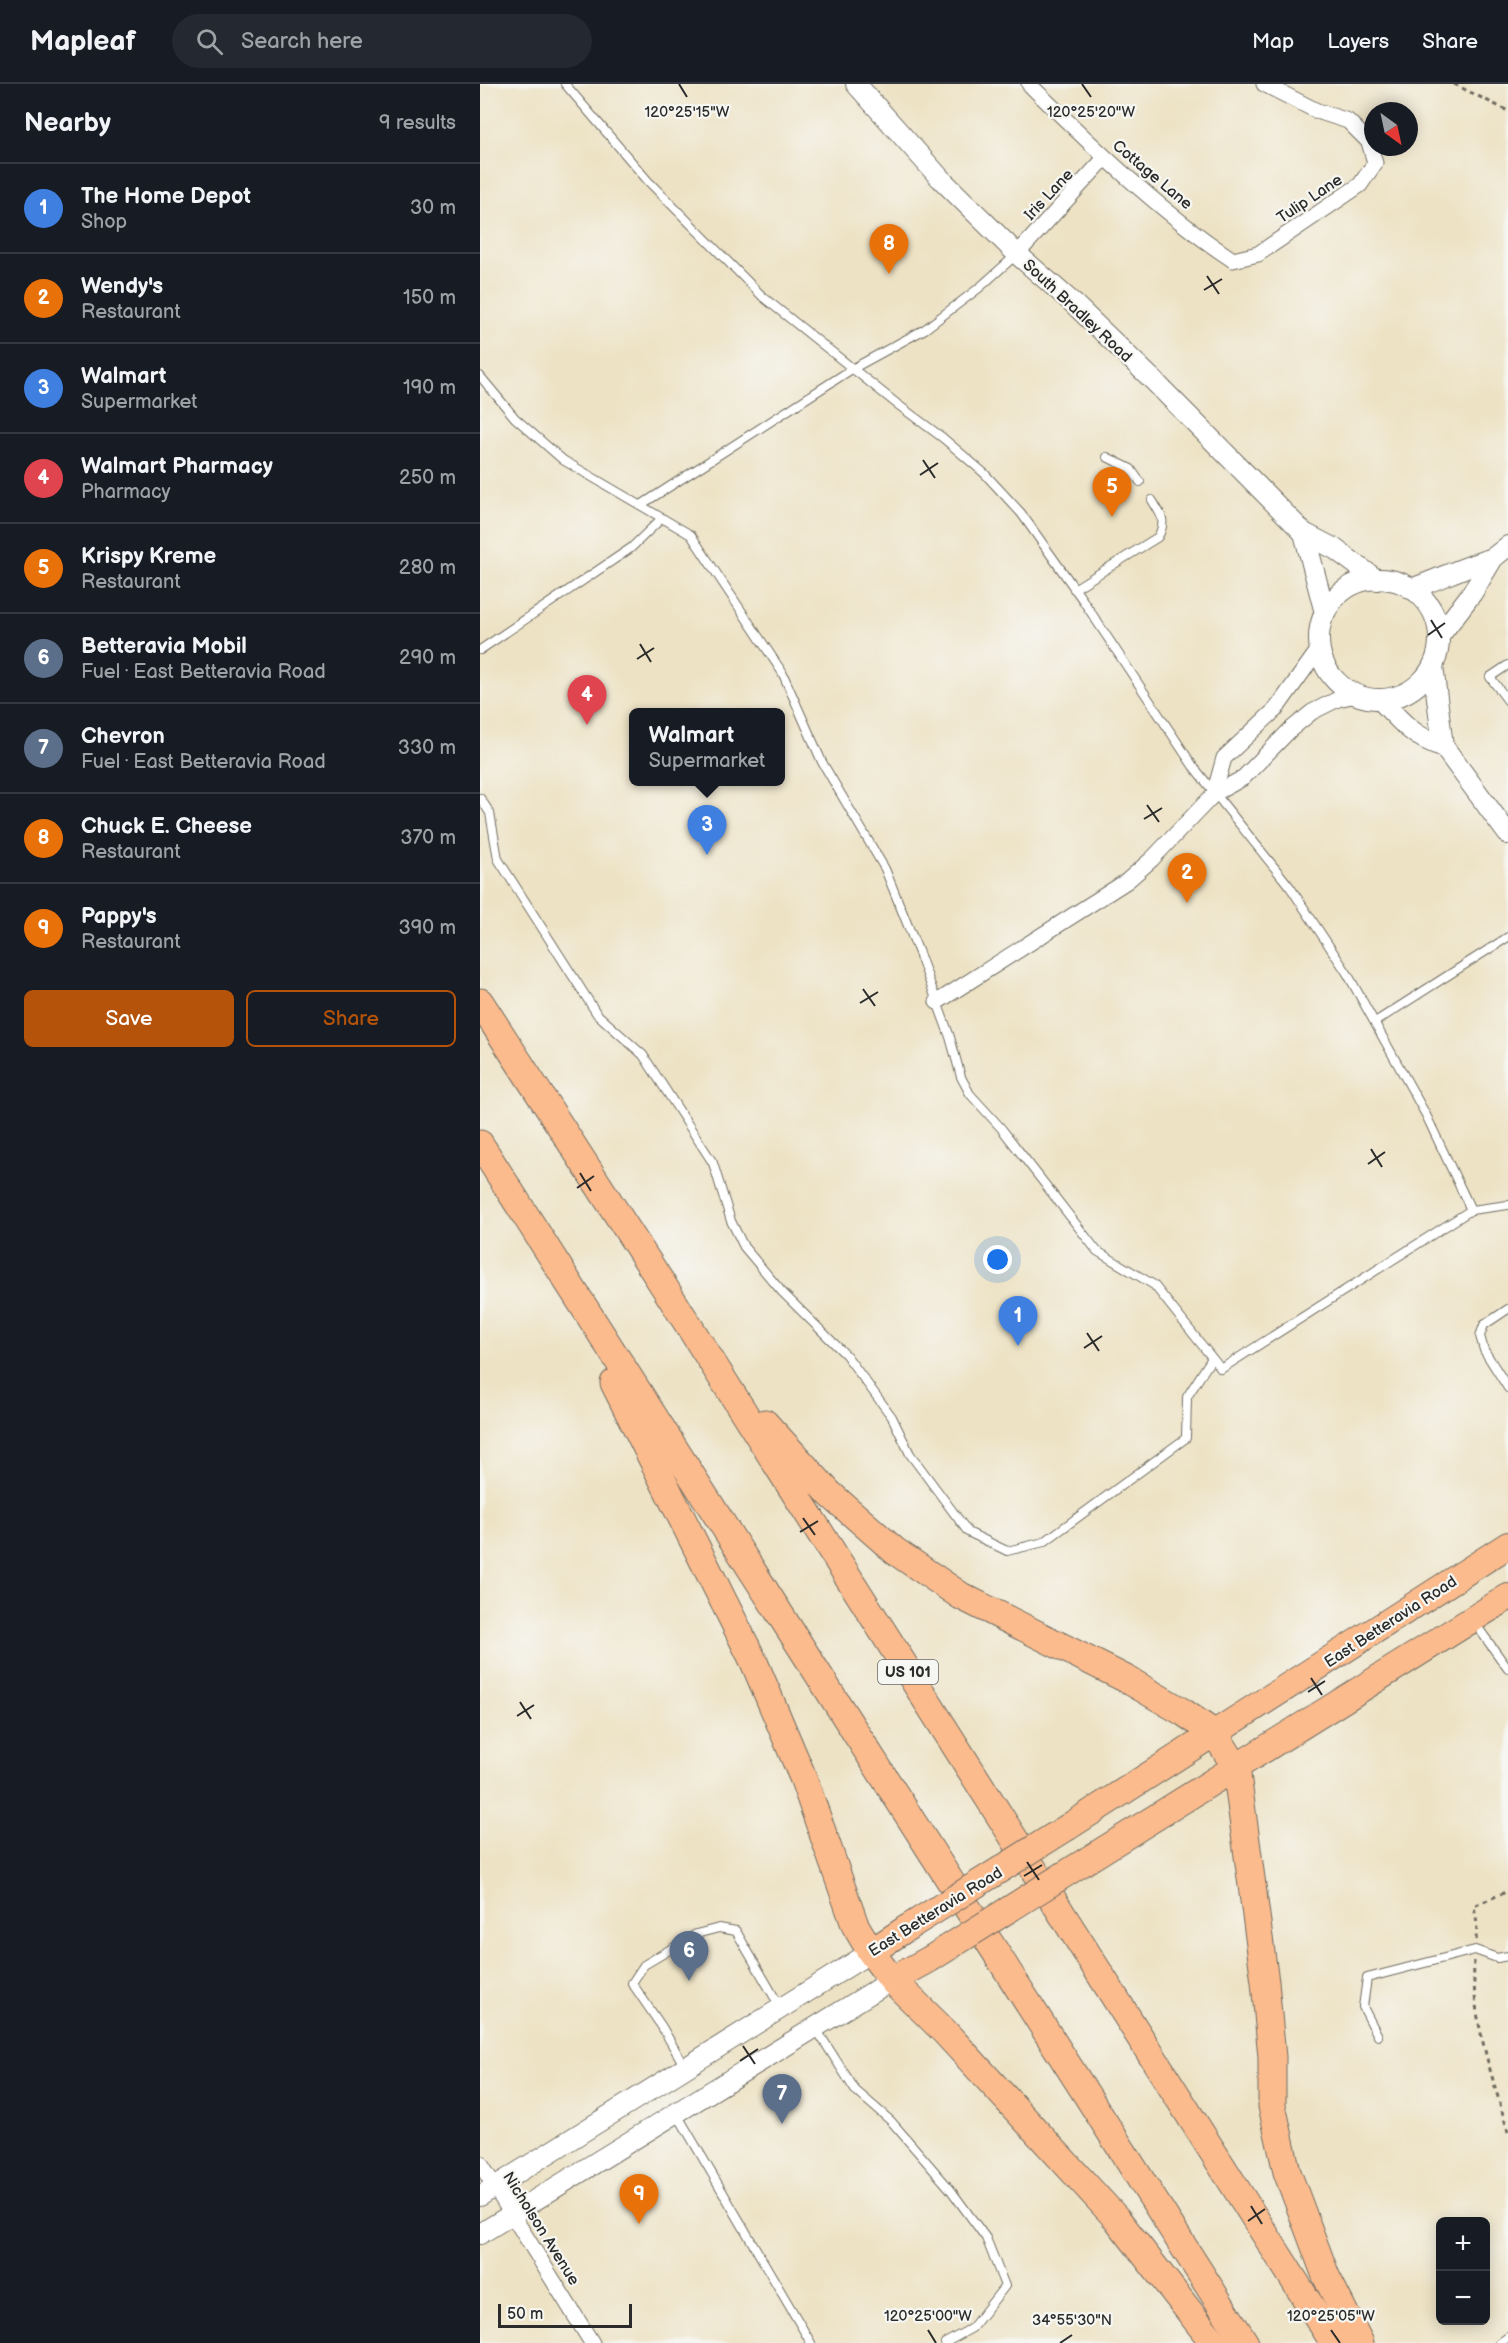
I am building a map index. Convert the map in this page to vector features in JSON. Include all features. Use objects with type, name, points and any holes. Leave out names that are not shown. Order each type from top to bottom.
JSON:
[{"type":"highway","name":"US 101","points":[[480,1002],[663,1285],[1334,2343]]},
{"type":"highway","points":[[480,1144],[1245,2343]]},
{"type":"highway","points":[[554,1261],[754,1662],[804,1780],[855,1925],[871,1952],[892,1980],[943,2030],[1117,2219],[1214,2343]]},
{"type":"highway","points":[[663,1285],[757,1413],[830,1494],[895,1551],[961,1596],[1128,1680],[1183,1712],[1215,1734],[1236,1767],[1265,1982],[1272,2057],[1272,2106],[1287,2172],[1326,2276],[1360,2343]]},
{"type":"highway","name":"East Betteravia Road","points":[[871,1952],[1508,1545]]},
{"type":"highway","points":[[892,1980],[930,1959],[1508,1597]]},
{"type":"street","name":"South Bradley Road","points":[[856,84],[940,178],[1017,254],[1074,304],[1154,381],[1304,533],[1335,549],[1377,579]]},
{"type":"street","name":"Cottage Lane","points":[[1029,84],[1105,158],[1205,241],[1233,260]]},
{"type":"street","name":"Tulip Lane","points":[[1233,260],[1258,254],[1360,185],[1376,163],[1369,142],[1348,121],[1317,111],[1264,84]]},
{"type":"street","name":"Iris Lane","points":[[1017,254],[1105,158]]},
{"type":"street","name":"South Bradley Road","points":[[1304,533],[1325,613]]},
{"type":"street","points":[[1412,589],[1500,552]]},
{"type":"street","points":[[1440,635],[1500,552]]},
{"type":"street","points":[[937,1002],[1126,881],[1152,859],[1215,794],[1243,778],[1290,730],[1312,712],[1338,699],[1356,695],[1380,699],[1401,695],[1422,682],[1437,657],[1440,635],[1436,617],[1421,595],[1400,582],[1377,579],[1354,584],[1334,598],[1321,620],[1319,649],[1325,667],[1334,680],[1356,695]]},
{"type":"street","points":[[1215,794],[1224,758],[1276,709],[1319,649]]},
{"type":"street","points":[[1433,666],[1443,746],[1508,834]]},
{"type":"street","points":[[1380,699],[1400,721],[1425,741],[1443,746]]},
{"type":"street","name":"East Betteravia Road","points":[[487,2191],[871,1952]]},
{"type":"street","points":[[480,2234],[892,1980]]},
{"type":"street","name":"Nicholson Avenue","points":[[480,2163],[487,2191],[512,2213],[592,2343]]},
{"type":"lane","points":[[565,84],[640,173],[763,297],[943,438],[984,473],[1021,513],[1215,794],[1290,887],[1347,973],[1426,1115],[1471,1210]]},
{"type":"lane","points":[[641,505],[852,369],[925,329],[980,288],[1017,254]]},
{"type":"lane","points":[[480,376],[515,418],[563,460],[691,535],[782,672],[822,762],[885,869],[937,1002],[961,1077],[970,1094],[1001,1128],[1097,1251],[1154,1285],[1221,1369],[1471,1210],[1508,1205]]},
{"type":"lane","points":[[1107,457],[1131,469],[1140,482]]},
{"type":"lane","points":[[1074,589],[1158,537],[1163,528],[1163,518],[1152,500]]},
{"type":"lane","points":[[480,650],[631,548],[662,518]]},
{"type":"lane","points":[[1508,665],[1490,677],[1508,701]]},
{"type":"lane","points":[[480,798],[490,813],[498,859],[504,869],[597,1014],[643,1054],[713,1163],[732,1221],[744,1247],[782,1292],[846,1355],[892,1417],[909,1454],[968,1532],[1006,1551],[1044,1542],[1186,1438],[1187,1397],[1212,1358]]},
{"type":"lane","points":[[1375,1022],[1508,937]]},
{"type":"lane","points":[[1508,1309],[1484,1325],[1480,1336],[1484,1350],[1508,1388]]},
{"type":"lane","points":[[1473,1620],[1508,1669]]},
{"type":"lane","points":[[685,2067],[662,2027],[632,1983],[644,1965],[668,1949],[696,1934],[718,1929],[736,1931],[780,2008]]},
{"type":"lane","points":[[1378,2036],[1364,2007],[1367,1978],[1475,1950],[1497,1958],[1508,1956]]},
{"type":"lane","points":[[815,2027],[855,2090],[891,2121],[935,2172],[986,2238],[1005,2286],[972,2328],[945,2343]]},
{"type":"lane","points":[[676,2113],[811,2343]]},
{"type":"lane","points":[[1500,2343],[1508,2337]]},
{"type":"path","points":[[1454,84],[1508,111]]},
{"type":"path","points":[[1508,1892],[1474,1906],[1477,1924],[1473,1978],[1478,2018],[1508,2132]]},
{"type":"place","name":"Chuck E. Cheese","points":[[889,274]]},
{"type":"place","name":"Krispy Kreme","points":[[1112,517]]},
{"type":"place","name":"Walmart Pharmacy","points":[[587,725]]},
{"type":"place","name":"Walmart","points":[[707,855]]},
{"type":"place","name":"Wendy's","points":[[1187,903]]},
{"type":"place","name":"The Home Depot","points":[[1018,1346]]},
{"type":"place","name":"Betteravia Mobil","points":[[689,1981]]},
{"type":"place","name":"Chevron","points":[[782,2124]]},
{"type":"place","name":"Pappy's","points":[[639,2224]]}]
